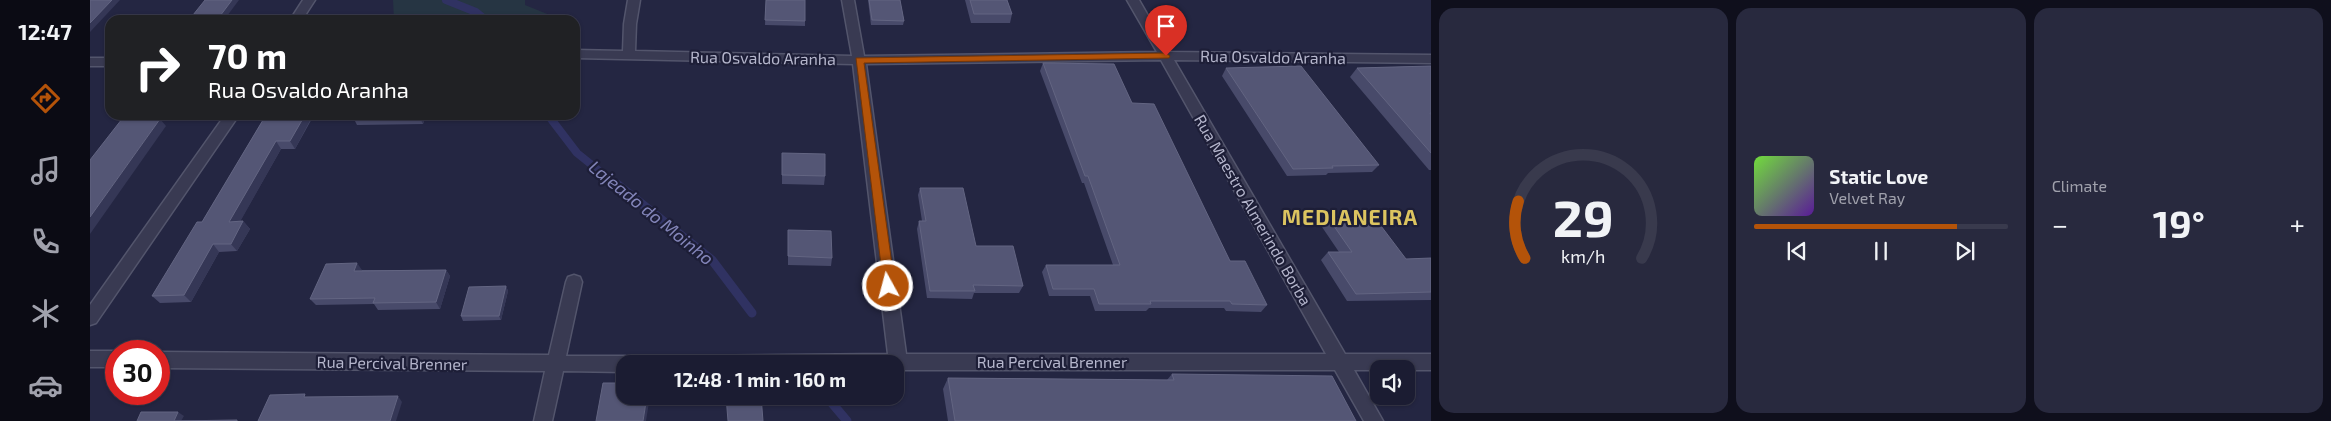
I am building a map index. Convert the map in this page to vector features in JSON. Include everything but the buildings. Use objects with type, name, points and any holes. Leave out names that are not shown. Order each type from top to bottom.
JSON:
[{"type":"street","points":[[299,15],[309,0]]},
{"type":"street","points":[[629,55],[630,24],[634,0]]},
{"type":"street","points":[[848,0],[859,60],[897,355]]},
{"type":"street","name":"Rua Maestro Almerindo Borba","points":[[1133,0],[1374,421]]},
{"type":"street","name":"Rua Osvaldo Aranha","points":[[580,54],[859,60],[1166,56],[1431,59]]},
{"type":"street","points":[[90,62],[105,62]]},
{"type":"street","points":[[90,318],[229,120]]},
{"type":"street","points":[[543,421],[574,282]]},
{"type":"street","points":[[90,359],[105,359]]},
{"type":"street","name":"Rua Percival Brenner","points":[[170,360],[616,364]]},
{"type":"street","name":"Rua Percival Brenner","points":[[904,362],[1431,362]]},
{"type":"shaded area","points":[[393,0],[525,0],[525,5],[550,15],[394,15]]},
{"type":"waterway","name":"Lajeado do Moinho","points":[[446,0],[480,15]]},
{"type":"waterway","name":"Lajeado do Moinho","points":[[552,120],[577,153],[618,186]]},
{"type":"waterway","name":"Lajeado do Moinho","points":[[617,184],[712,260],[752,313]]},
{"type":"waterway","name":"Lajeado do Moinho","points":[[834,405],[847,421]]},
{"type":"district","name":"MEDIANEIRA","points":[[1350,218]]},
{"type":"route","points":[[888,286],[859,60],[1166,56]]}]
